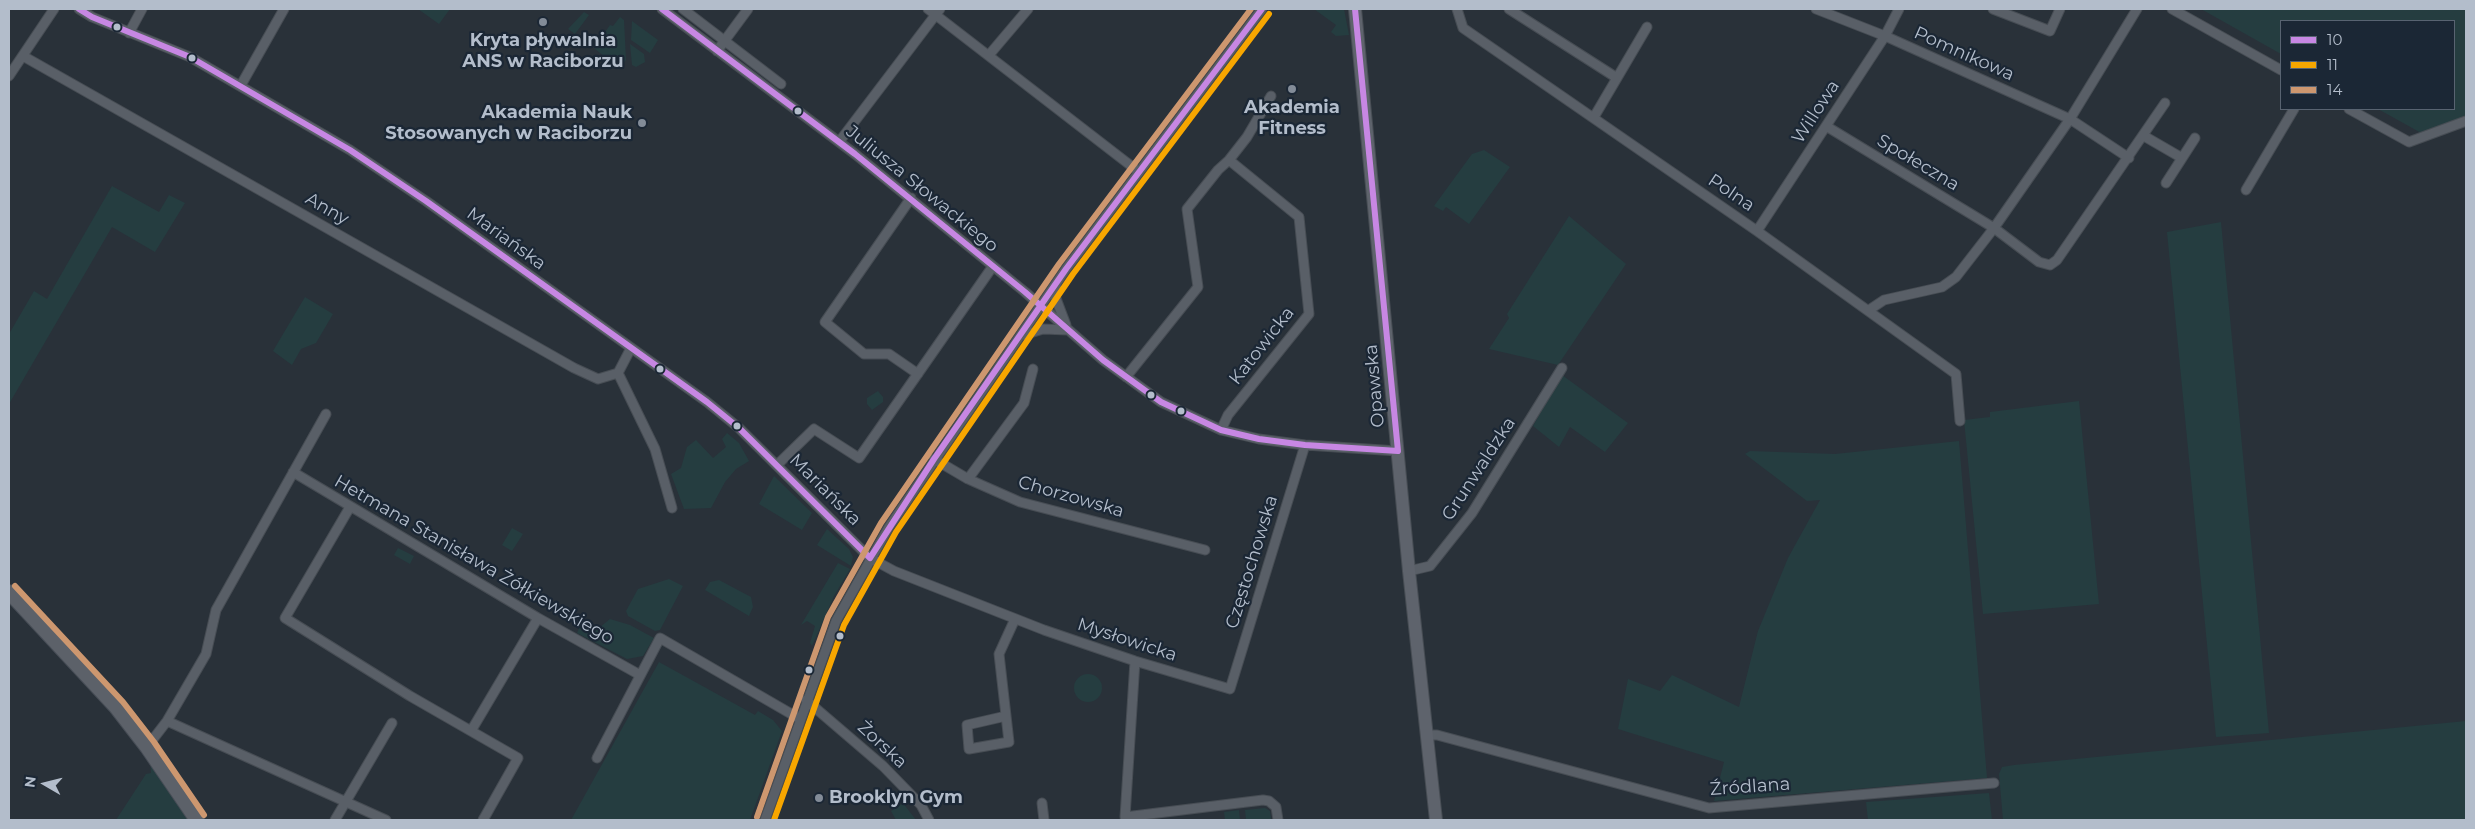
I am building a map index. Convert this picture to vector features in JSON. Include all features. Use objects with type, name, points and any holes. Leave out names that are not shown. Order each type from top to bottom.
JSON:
[{"type":"main road","name":"Opawska","points":[[1354,9],[1409,571],[1436,820]]},
{"type":"main road","points":[[9,592],[110,700],[147,748],[197,820]]},
{"type":"street","points":[[9,76],[54,9]]},
{"type":"street","name":"Mariańska","points":[[78,9],[129,33],[190,57],[242,85],[350,150],[417,195],[707,402],[739,428],[777,464],[870,558]]},
{"type":"street","points":[[129,33],[142,9]]},
{"type":"street","points":[[242,85],[284,9]]},
{"type":"street","name":"Juliusza Słowackiego","points":[[662,9],[911,198],[1041,306]]},
{"type":"street","points":[[683,9],[781,84]]},
{"type":"street","points":[[717,51],[748,9]]},
{"type":"street","points":[[989,55],[1028,9]]},
{"type":"street","points":[[765,820],[806,700],[836,621],[870,558],[934,459],[1056,284],[1262,9]]},
{"type":"street","name":"Polna","points":[[1457,9],[1463,28],[1757,231],[1956,374],[1960,421]]},
{"type":"street","points":[[1509,9],[1617,78]]},
{"type":"street","name":"Pomnikowa","points":[[1816,9],[1884,36],[2070,119],[2129,158]]},
{"type":"street","name":"Willowa","points":[[1757,231],[1884,36],[1899,9]]},
{"type":"street","points":[[1993,9],[2050,31],[2060,9]]},
{"type":"street","points":[[1869,310],[1884,300],[1934,290],[1950,282],[1994,228],[2070,119],[2137,9]]},
{"type":"street","points":[[2172,9],[2280,69]]},
{"type":"street","points":[[839,142],[934,11],[1139,172]]},
{"type":"street","points":[[1594,117],[1647,27]]},
{"type":"street","name":"Anny","points":[[23,56],[574,368],[598,379],[618,373]]},
{"type":"street","points":[[1126,377],[1198,287],[1187,209],[1218,170],[1229,160],[1271,96]]},
{"type":"street","points":[[2129,158],[2165,103]]},
{"type":"street","points":[[2246,190],[2293,110]]},
{"type":"street","points":[[2351,110],[2409,142],[2466,121]]},
{"type":"street","name":"Społeczna","points":[[1826,126],[1994,228],[2039,262],[2054,263],[2129,158]]},
{"type":"street","points":[[2144,136],[2182,158]]},
{"type":"street","points":[[2166,184],[2195,138]]},
{"type":"street","name":"Katowicka","points":[[1221,430],[1228,414],[1308,314],[1299,217],[1229,160]]},
{"type":"street","points":[[911,198],[825,322],[864,354],[889,354],[918,374]]},
{"type":"street","points":[[777,464],[814,429],[859,458],[993,266]]},
{"type":"street","points":[[1056,284],[1055,296],[1068,330]]},
{"type":"street","points":[[1041,306],[1126,377],[1161,402],[1221,430],[1259,439],[1305,445],[1398,451]]},
{"type":"street","points":[[1020,336],[1043,329],[1068,330]]},
{"type":"street","points":[[631,348],[618,373],[655,449],[672,508]]},
{"type":"street","name":"Grunwaldzka","points":[[1409,571],[1430,566],[1472,513],[1562,368]]},
{"type":"street","points":[[968,479],[1024,403],[1032,369]]},
{"type":"street","points":[[147,748],[167,721],[206,654],[216,610],[326,414]]},
{"type":"street","name":"Częstochowska","points":[[1230,689],[1305,445]]},
{"type":"street","name":"Chorzowska","points":[[934,459],[968,479],[1020,502],[1205,550]]},
{"type":"street","name":"Hetmana Stanisława Żółkiewskiego","points":[[293,472],[538,618],[640,675]]},
{"type":"street","points":[[350,507],[285,618],[518,758],[483,820]]},
{"type":"street","name":"Mysłowicka","points":[[870,558],[894,571],[1015,619],[1136,661],[1230,689]]},
{"type":"street","points":[[471,731],[538,618]]},
{"type":"street","points":[[1006,716],[967,724],[969,749],[1009,742],[999,654],[1015,619]]},
{"type":"street","points":[[598,758],[660,638],[800,719]]},
{"type":"street","points":[[1136,661],[1125,817],[1263,800],[1269,801],[1276,807],[1278,820]]},
{"type":"street","name":"Żorska","points":[[806,700],[883,766],[922,805],[929,820]]},
{"type":"street","points":[[167,721],[386,820]]},
{"type":"street","points":[[335,820],[392,724]]},
{"type":"street","name":"Źródlana","points":[[1428,735],[1437,735],[1709,808],[1994,783]]},
{"type":"street","points":[[1042,803],[1044,820]]},
{"type":"green space","points":[[418,9],[450,9],[439,24]]},
{"type":"green space","points":[[1314,9],[1344,9],[1349,35],[1336,36],[1331,32],[1336,25]]},
{"type":"green space","points":[[2201,9],[2466,9],[2466,118],[2423,134],[2380,110],[2455,110],[2455,20],[2280,20],[2280,53]]},
{"type":"green space","points":[[584,12],[589,15],[575,34],[568,29]]},
{"type":"green space","points":[[620,17],[624,20],[626,60],[622,65],[611,62],[594,48],[610,25],[613,26]]},
{"type":"green space","points":[[632,21],[658,40],[650,53],[631,40]]},
{"type":"green space","points":[[630,44],[644,54],[645,62],[636,67],[632,65]]},
{"type":"green space","points":[[1484,150],[1510,167],[1469,224],[1446,207],[1443,211],[1434,206],[1472,154]]},
{"type":"green space","points":[[112,186],[159,212],[169,195],[185,203],[155,252],[112,227],[9,404],[9,334],[34,291],[47,299]]},
{"type":"green space","points":[[1569,216],[1626,264],[1558,365],[1489,349],[1509,318],[1507,314]]},
{"type":"green space","points":[[2221,222],[2269,733],[2216,737],[2167,232]]},
{"type":"green space","points":[[305,297],[333,314],[316,343],[301,349],[292,365],[273,351]]},
{"type":"green space","points":[[1562,375],[1628,423],[1605,452],[1570,427],[1559,447],[1533,426]]},
{"type":"green space","points":[[878,391],[883,397],[883,402],[872,410],[867,404],[867,398]]},
{"type":"green space","points":[[2079,401],[2099,604],[1983,614],[1964,420],[1990,417],[1990,412]]},
{"type":"green space","points":[[727,433],[739,443],[749,461],[736,469],[725,482],[711,508],[684,509],[671,474],[681,468],[687,447],[696,440],[713,458],[726,447],[722,439]]},
{"type":"green space","points":[[1959,441],[1987,778],[1714,801],[1724,762],[1618,729],[1628,679],[1660,691],[1672,675],[1739,707],[1758,631],[1788,558],[1820,500],[1807,501],[1745,454],[1750,451],[1835,454]]},
{"type":"green space","points":[[774,476],[812,513],[802,530],[759,504]]},
{"type":"green space","points":[[512,528],[523,534],[512,551],[502,545]]},
{"type":"green space","points":[[827,529],[849,549],[853,557],[851,566],[817,545]]},
{"type":"green space","points":[[398,548],[414,556],[410,564],[394,555]]},
{"type":"green space","points":[[838,563],[850,569],[834,596],[812,646],[810,643],[815,626],[807,621],[801,625]]},
{"type":"green space","points":[[669,579],[683,586],[660,630],[655,631],[628,616],[626,611],[638,589]]},
{"type":"green space","points":[[719,580],[751,597],[753,607],[749,616],[705,590],[710,582]]},
{"type":"green space","points":[[610,619],[630,625],[654,638],[643,656],[627,659],[577,633],[580,626],[594,632]]},
{"type":"green space","points":[[659,662],[755,715],[758,711],[773,720],[782,731],[750,820],[571,820]]},
{"type":"green space","points":[[1088,674],[1098,678],[1102,688],[1098,698],[1088,702],[1078,698],[1074,688],[1078,678]]},
{"type":"green space","points":[[2466,721],[2466,820],[2003,820],[1999,774],[2002,767]]},
{"type":"green space","points":[[150,760],[190,820],[116,820],[146,774],[151,773]]},
{"type":"green space","points":[[1989,793],[1992,820],[1868,820],[1866,802]]},
{"type":"green space","points":[[903,803],[916,820],[896,820],[891,811]]},
{"type":"green space","points":[[1265,808],[1270,811],[1271,820],[1246,820],[1245,810]]},
{"type":"green space","points":[[1239,810],[1240,820],[1225,820],[1224,812]]},
{"type":"transit line","name":"10","points":[[79,9],[92,17],[190,57],[350,150],[426,201],[707,402],[739,428],[870,558]]},
{"type":"transit line","name":"10","points":[[662,9],[855,154],[1025,292],[1103,360],[1161,402],[1221,430],[1259,439],[1305,445],[1398,451]]},
{"type":"transit line","name":"14","points":[[757,817],[828,617],[881,523],[1059,264],[1251,9]]},
{"type":"transit line","name":"10","points":[[870,558],[934,459],[1066,269],[1262,9]]},
{"type":"transit line","name":"10","points":[[1355,9],[1398,451]]},
{"type":"transit line","name":"11","points":[[774,820],[844,625],[896,532],[1073,274],[1269,14]]},
{"type":"transit line","name":"14","points":[[15,586],[123,702],[154,742],[204,815]]},
{"type":"place","name":"Kryta pływalnia ANS w Raciborzu","points":[[543,22]]},
{"type":"place","name":"Akademia Fitness","points":[[1292,89]]},
{"type":"place","name":"Akademia Nauk Stosowanych w Raciborzu","points":[[642,123]]},
{"type":"place","name":"Brooklyn Gym","points":[[819,798]]}]
